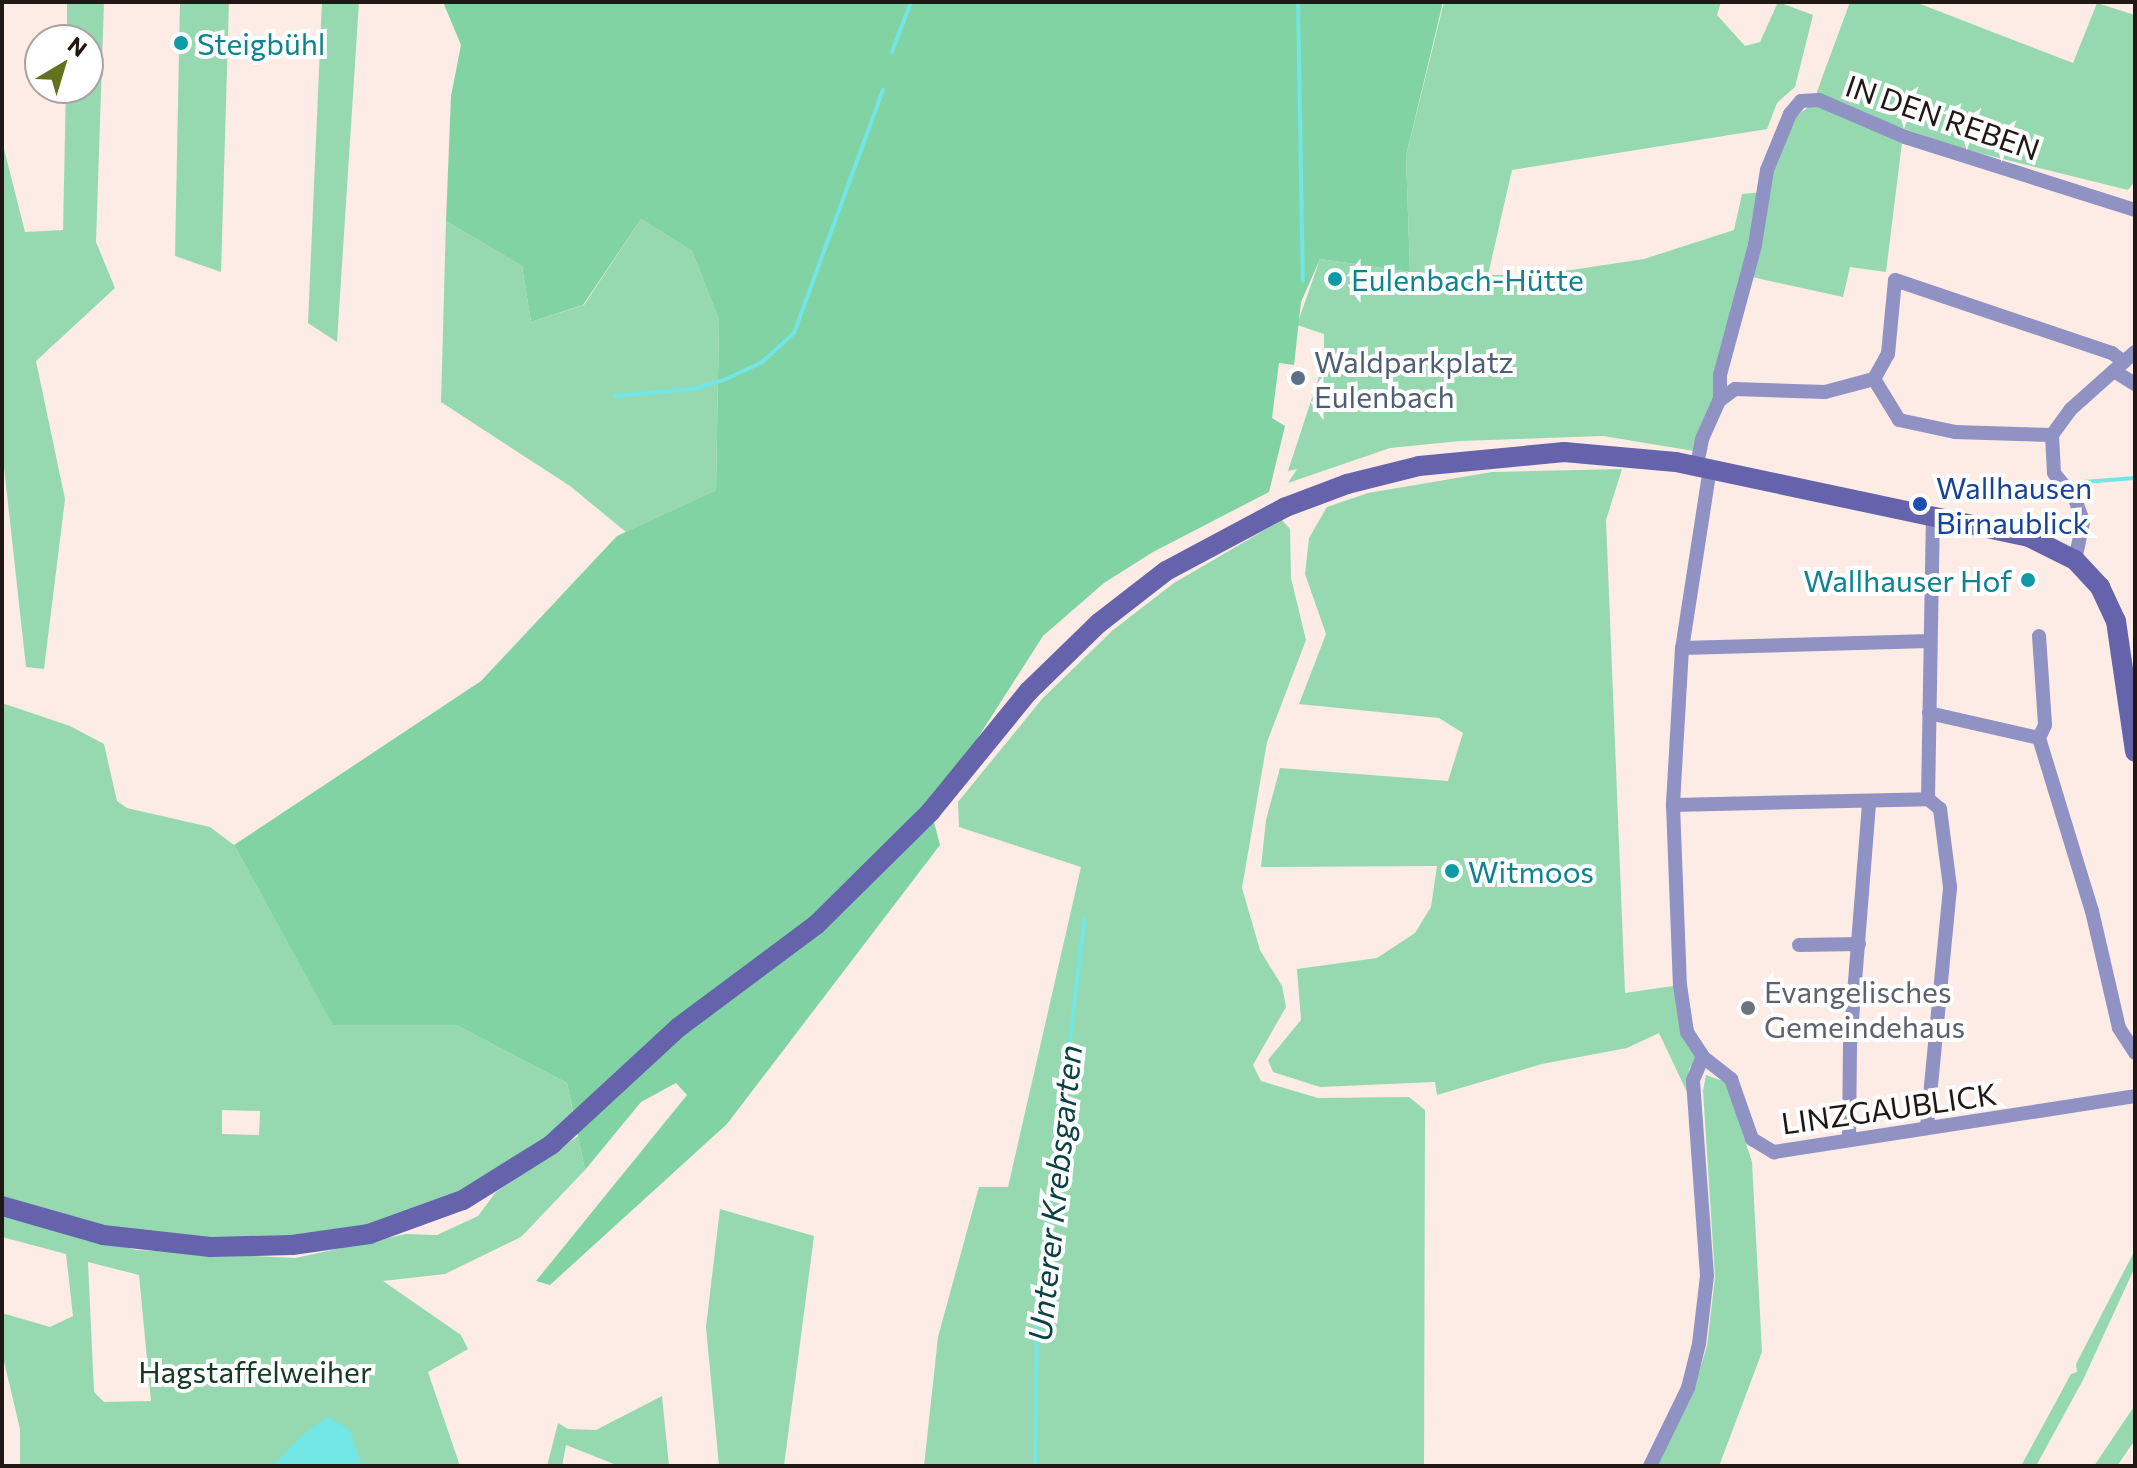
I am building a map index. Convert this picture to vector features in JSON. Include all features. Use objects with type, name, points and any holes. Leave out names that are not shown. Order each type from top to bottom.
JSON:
[{"type":"main road","points":[[2,1206],[103,1235],[210,1247],[292,1245],[403,1223],[463,1200],[517,1170],[679,1027],[816,925],[884,862],[1029,691],[1099,623],[1202,550],[1298,502],[1419,466],[1564,452],[1676,462],[2029,537],[2075,560],[2100,587],[2116,621],[2135,752]]},
{"type":"street","name":"IN DEN REBEN","points":[[1720,400],[1720,375],[1755,245],[1767,170],[1790,114],[1801,101],[1819,100],[1905,137],[2135,210]]},
{"type":"street","points":[[1650,1466],[1688,1388],[1699,1344],[1707,1276],[1693,1080],[1703,1057],[1687,1032],[1680,985],[1673,805],[1682,648],[1704,467],[1702,439],[1720,400],[1735,389],[1825,392],[1874,379],[1888,354],[1895,280],[2112,353],[2124,362],[2135,384]]},
{"type":"street","points":[[2075,560],[2083,521],[2075,499],[2054,473],[2052,435],[2071,409],[2124,362]]},
{"type":"street","points":[[1874,379],[1899,420],[1955,432],[2052,435]]},
{"type":"street","points":[[1928,799],[1933,517]]},
{"type":"street","points":[[2039,636],[2045,725],[2039,738],[2092,911],[2119,1028],[2135,1053]]},
{"type":"street","points":[[1682,648],[1930,641]]},
{"type":"street","points":[[1929,713],[2039,738]]},
{"type":"street","points":[[1673,805],[1869,804],[1928,799],[1940,809],[1950,887],[1927,1127]]},
{"type":"street","points":[[1849,1140],[1850,1045],[1869,804]]},
{"type":"street","points":[[1799,945],[1859,944]]},
{"type":"street","name":"LINZGAUBLICK","points":[[1703,1057],[1731,1079],[1752,1139],[1774,1152],[2135,1096]]},
{"type":"green space","points":[[67,2],[104,2],[103,24],[67,24]]},
{"type":"green space","points":[[180,2],[229,2],[221,272],[175,256]]},
{"type":"green space","points":[[322,2],[359,2],[337,342],[308,323]]},
{"type":"green space","points":[[443,2],[1443,2],[1406,156],[1410,272],[1320,259],[1301,302],[1294,365],[1279,363],[1272,418],[1285,426],[1269,492],[1153,552],[1104,583],[1043,636],[931,811],[940,845],[727,1124],[550,1285],[536,1281],[687,1095],[676,1083],[641,1102],[585,1170],[567,1083],[456,1025],[333,1025],[234,845],[481,681],[617,536],[716,490],[719,320],[692,251],[641,219],[583,305],[531,322],[522,266],[446,221],[451,96],[461,45]]},
{"type":"green space","points":[[1444,2],[1721,2],[1717,15],[1745,46],[1760,42],[1778,2],[1813,15],[1795,87],[1777,103],[1767,129],[1512,170],[1488,275],[1538,275],[1644,259],[1734,230],[1742,194],[1764,192],[1700,452],[1603,436],[1460,441],[1390,448],[1288,483],[1297,469],[1288,471],[1324,361],[1324,334],[1297,325],[1320,259],[1410,272],[1406,156]]},
{"type":"green space","points":[[1850,2],[1915,2],[2073,63],[2097,3],[2135,15],[2135,181],[2128,190],[1955,147],[1815,97]]},
{"type":"green space","points":[[66,104],[101,104],[96,242],[115,288],[36,361],[65,499],[44,669],[26,667],[2,449],[2,141],[25,232],[63,230]]},
{"type":"green space","points":[[1813,104],[1902,142],[1886,272],[1850,267],[1843,297],[1752,277],[1774,165],[1793,118]]},
{"type":"green space","points":[[641,219],[692,251],[719,320],[716,490],[626,532],[570,486],[441,402],[446,221],[522,266],[531,322],[584,305]]},
{"type":"green space","points":[[1622,469],[1606,520],[1625,993],[1680,985],[1698,1058],[1689,1069],[1687,1092],[1659,1033],[1627,1048],[1542,1064],[1437,1095],[1435,1082],[1320,1087],[1273,1072],[1268,1060],[1301,1020],[1297,969],[1377,958],[1415,933],[1431,907],[1437,866],[1261,867],[1266,820],[1280,768],[1448,781],[1463,733],[1439,718],[1299,704],[1326,634],[1305,574],[1309,538],[1327,507],[1368,493],[1492,472]]},
{"type":"green space","points":[[1282,520],[1290,529],[1291,578],[1306,640],[1267,742],[1242,888],[1260,950],[1282,986],[1286,1007],[1253,1065],[1261,1081],[1318,1098],[1409,1097],[1425,1110],[1424,1466],[924,1466],[938,1337],[979,1187],[1008,1187],[1081,867],[959,827],[958,802],[1042,699],[1113,630],[1174,583]]},
{"type":"green space","points":[[2,703],[70,726],[104,744],[117,801],[127,808],[210,827],[234,845],[333,1024],[456,1025],[567,1083],[574,1118],[514,1165],[419,1213],[311,1237],[210,1239],[103,1227],[2,1198]],"holes":[[[222,1110],[260,1111],[259,1135],[222,1134]]]},
{"type":"green space","points":[[1706,1075],[1726,1082],[1752,1162],[1762,1352],[1719,1466],[1656,1466],[1693,1391],[1707,1346],[1715,1277],[1703,1091]]},
{"type":"green space","points":[[578,1136],[585,1170],[521,1237],[445,1274],[383,1281],[461,1335],[468,1349],[428,1372],[460,1466],[20,1466],[20,1429],[2,1353],[2,1313],[50,1327],[73,1316],[66,1254],[2,1237],[2,1214],[136,1250],[295,1258],[406,1234],[437,1235],[478,1216],[496,1192]],"holes":[[[88,1262],[139,1275],[151,1401],[104,1402],[94,1392]]]},
{"type":"green space","points":[[720,1209],[814,1236],[784,1466],[719,1466],[706,1327]]},
{"type":"green space","points":[[2135,1250],[2135,1267],[2083,1380],[2036,1466],[2021,1466],[2071,1374],[2077,1372],[2076,1364]]},
{"type":"green space","points":[[662,1396],[669,1466],[619,1466],[566,1445],[562,1466],[547,1466],[558,1423],[568,1429],[596,1430]]},
{"type":"green space","points":[[2135,1405],[2135,1440],[2117,1466],[2094,1466]]},
{"type":"water","name":"Hagstaffelweiher","points":[[328,1417],[350,1430],[362,1466],[273,1466],[303,1434]]},
{"type":"waterway","points":[[892,52],[911,2]]},
{"type":"waterway","points":[[1298,2],[1303,281]]},
{"type":"waterway","points":[[615,396],[694,389],[726,379],[761,363],[794,333],[883,90]]},
{"type":"waterway","points":[[2071,483],[2135,478]]},
{"type":"waterway","name":"Unterer Krebsgarten","points":[[1035,1466],[1037,1317],[1084,920]]},
{"type":"place","name":"Steigbühl","points":[[181,43]]},
{"type":"place","name":"Eulenbach-Hütte","points":[[1335,279]]},
{"type":"place","name":"Waldparkplatz Eulenbach","points":[[1298,378]]},
{"type":"place","name":"Wallhausen Birnaublick","points":[[1920,504]]},
{"type":"place","name":"Wallhauser Hof","points":[[2028,580]]},
{"type":"place","name":"Witmoos","points":[[1452,871]]},
{"type":"place","name":"Evangelisches Gemeindehaus","points":[[1748,1008]]}]
